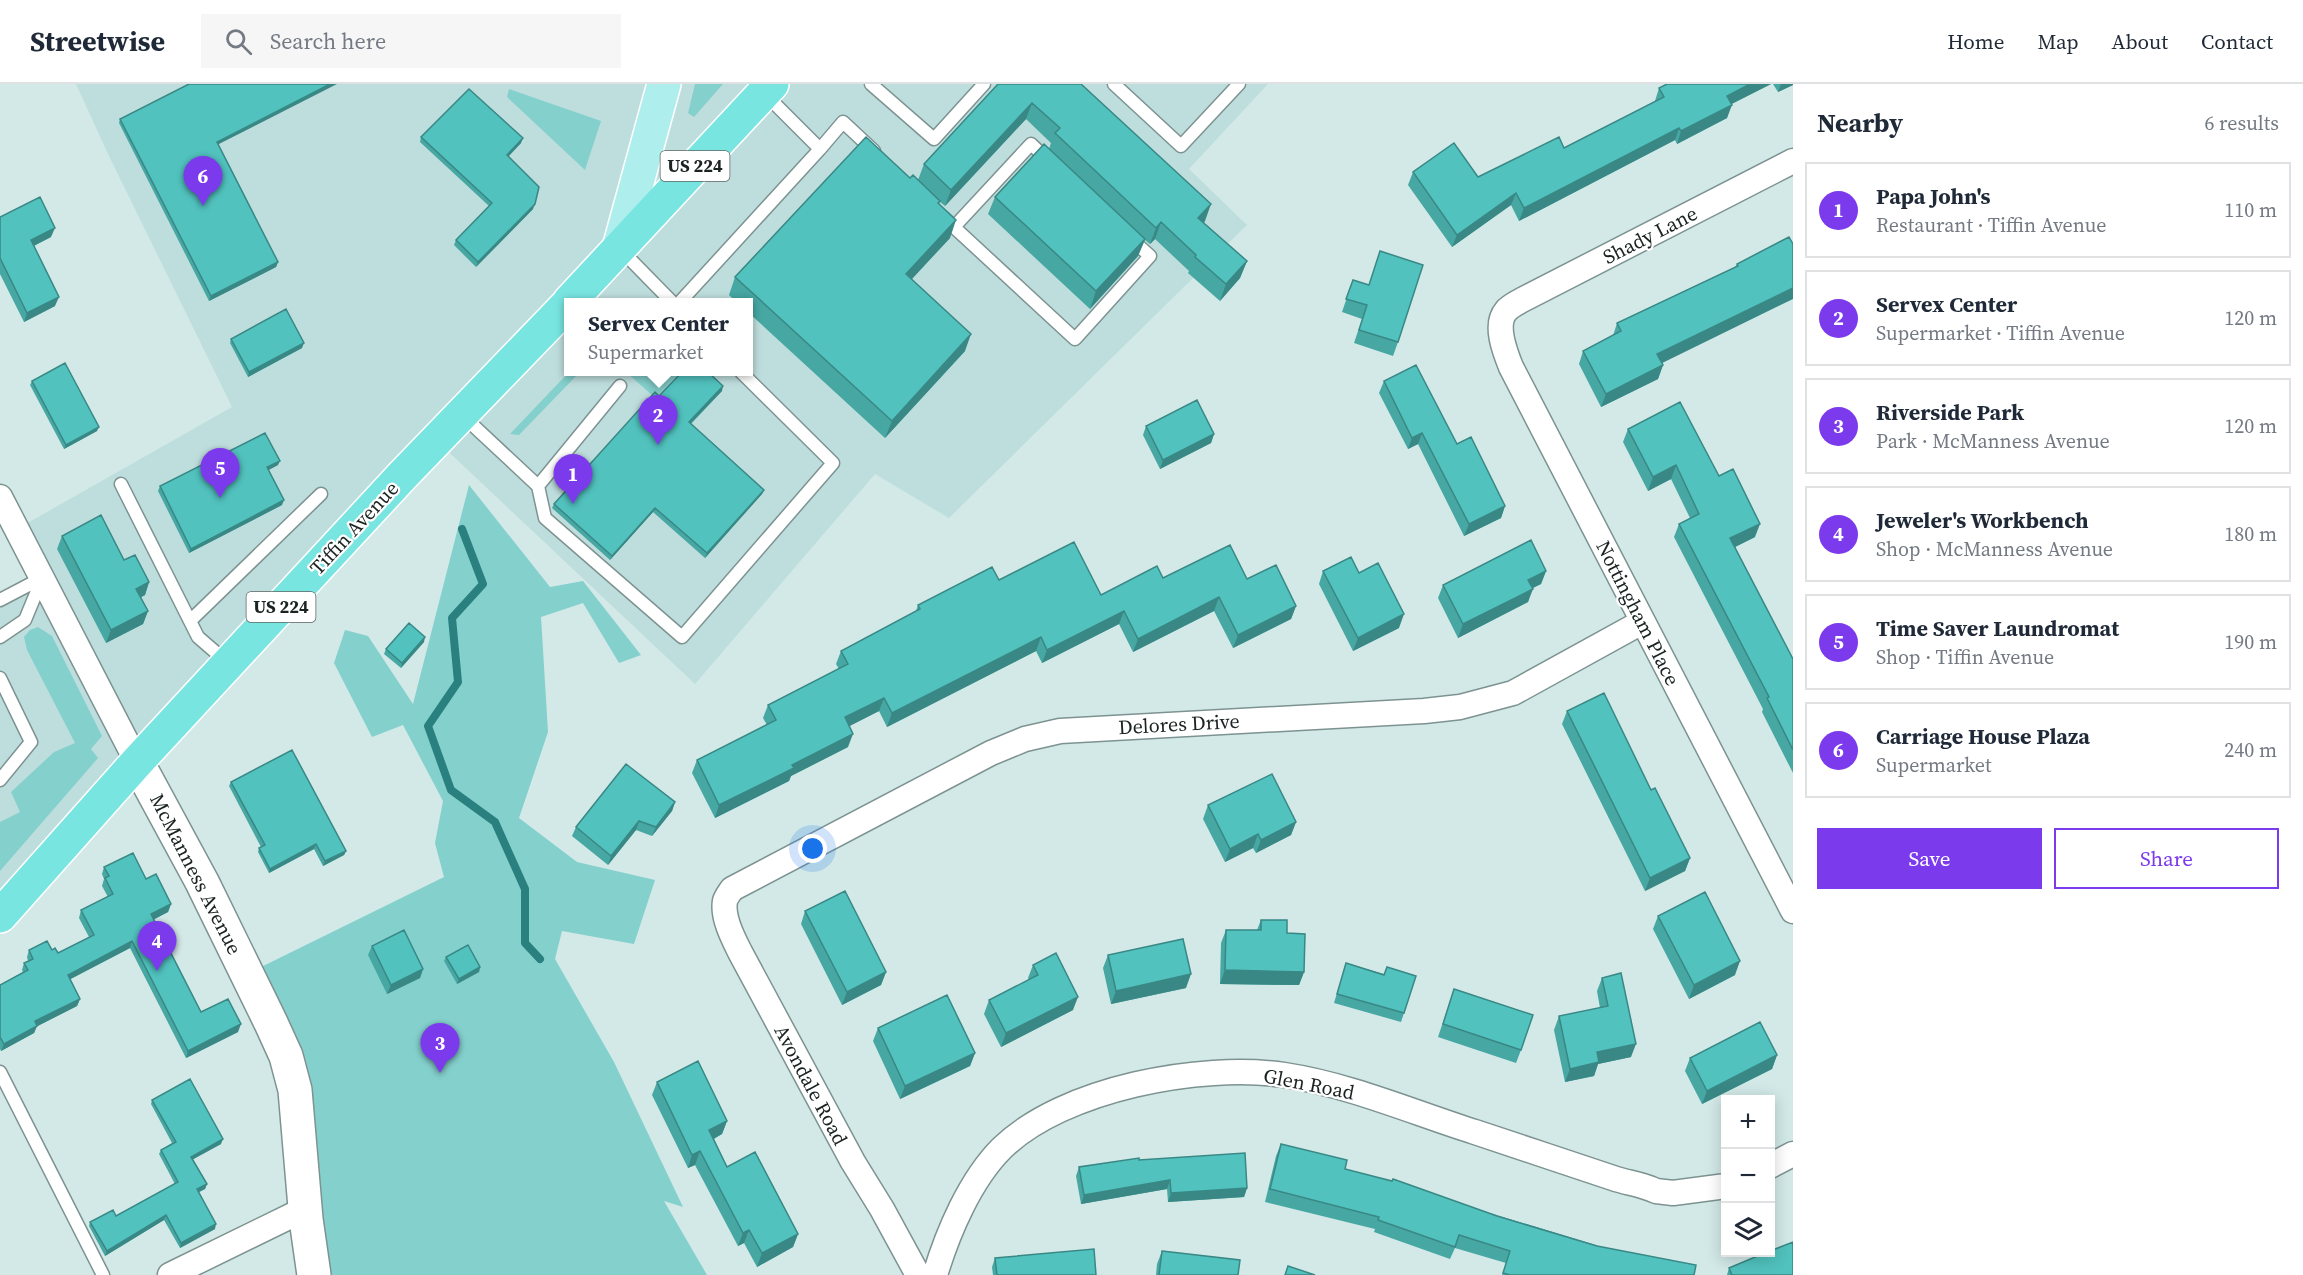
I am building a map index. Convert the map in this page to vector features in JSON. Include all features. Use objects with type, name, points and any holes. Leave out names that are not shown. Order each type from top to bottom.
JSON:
[{"type":"highway","name":"Tiffin Avenue","points":[[574,298],[768,89]]},
{"type":"highway","name":"Tiffin Avenue","points":[[0,916],[137,762],[461,415],[564,308]]},
{"type":"main road","points":[[619,248],[664,84]]},
{"type":"main road","name":"McManness Avenue","points":[[137,762],[202,882],[286,1056],[295,1090],[305,1209],[314,1275]]},
{"type":"street","name":"Shady Lane","points":[[1507,310],[1522,300],[1793,161]]},
{"type":"street","name":"Nottingham Place","points":[[1507,310],[1501,327],[1505,351],[1511,367],[1793,911]]},
{"type":"street","name":"McManness Avenue","points":[[0,497],[137,762]]},
{"type":"street","name":"Delores Drive","points":[[732,889],[992,753],[1025,739],[1060,731],[1460,707],[1513,693],[1642,622]]},
{"type":"street","name":"Avondale Road","points":[[732,889],[725,901],[726,912],[730,930],[740,952],[853,1162],[918,1275]]},
{"type":"street","name":"Glen Road","points":[[935,1275],[954,1224],[981,1175],[1004,1146],[1033,1125],[1082,1100],[1154,1081],[1191,1075],[1246,1073],[1283,1075],[1320,1082],[1656,1191],[1673,1193],[1721,1187]]},
{"type":"street","points":[[1775,1163],[1793,1154]]},
{"type":"street","points":[[170,1275],[305,1209]]},
{"type":"lane","points":[[871,84],[934,140],[976,87]]},
{"type":"lane","points":[[1114,84],[1181,146],[1239,84]]},
{"type":"lane","points":[[768,89],[820,149]]},
{"type":"lane","points":[[685,298],[843,122],[886,163]]},
{"type":"lane","points":[[954,227],[1031,144],[1057,168]]},
{"type":"lane","points":[[937,211],[1075,339],[1150,256],[1124,232]]},
{"type":"lane","points":[[619,248],[667,298]]},
{"type":"lane","points":[[461,415],[538,486],[545,518],[682,637],[833,463],[745,376]]},
{"type":"lane","points":[[538,486],[620,386]]},
{"type":"lane","points":[[121,484],[198,637],[229,663]]},
{"type":"lane","points":[[190,621],[321,494]]},
{"type":"lane","points":[[0,600],[42,578]]},
{"type":"lane","points":[[0,637],[25,620],[42,578]]},
{"type":"lane","points":[[0,678],[31,742],[0,780]]},
{"type":"lane","points":[[0,1072],[103,1275]]},
{"type":"shaded area","points":[[76,84],[1268,84],[1189,169],[1247,225],[949,518],[875,474],[695,684],[437,441],[0,916],[0,600],[42,577],[17,529],[232,407]]},
{"type":"shaded area","points":[[695,84],[723,84],[694,117],[688,113]]},
{"type":"shaded area","points":[[509,89],[601,121],[585,170],[507,97]]},
{"type":"shaded area","points":[[565,376],[576,376],[519,435],[510,434]]},
{"type":"shaded area","points":[[630,376],[677,376],[658,395],[653,396]]},
{"type":"shaded area","points":[[469,485],[550,587],[583,581],[641,655],[619,663],[583,603],[541,617],[548,732],[519,818],[577,862],[655,880],[634,944],[562,931],[555,959],[614,1062],[683,1207],[664,1201],[707,1275],[314,1275],[295,1090],[247,974],[444,877],[435,843],[443,801],[403,725],[372,737],[334,663],[345,630],[368,636],[413,704]]},
{"type":"shaded area","points":[[38,627],[52,636],[102,736],[91,749],[98,758],[0,871],[0,822],[20,812],[11,792],[54,752],[75,743],[27,650],[24,637],[30,630]]},
{"type":"building","points":[[189,84],[330,84],[217,142],[278,262],[211,296],[120,119]]},
{"type":"building","points":[[998,84],[1081,84],[1211,204],[1198,218],[1247,261],[1226,284],[1195,257],[1196,255],[1161,222],[1156,228],[1055,133],[1060,128],[1032,103],[951,190],[924,164]]},
{"type":"building","points":[[1667,84],[1750,84],[1727,96],[1732,105],[1681,131],[1679,128],[1524,208],[1516,193],[1457,235],[1413,172],[1454,143],[1478,177],[1559,137],[1564,148],[1664,97],[1659,88]]},
{"type":"building","points":[[469,89],[523,138],[507,155],[539,187],[535,204],[478,262],[456,240],[492,203],[421,137]]},
{"type":"building","points":[[866,137],[910,178],[913,175],[956,220],[906,274],[971,334],[892,421],[735,277]]},
{"type":"building","points":[[1044,144],[1145,239],[1096,291],[995,197]]},
{"type":"building","points":[[40,197],[55,228],[31,240],[59,297],[27,313],[0,258],[0,217]]},
{"type":"building","points":[[1789,237],[1793,244],[1793,288],[1657,354],[1663,365],[1606,394],[1583,351],[1621,331],[1617,323],[1738,266],[1737,264]]},
{"type":"building","points":[[1380,251],[1423,265],[1398,342],[1359,330],[1367,305],[1346,299],[1353,280],[1369,285]]},
{"type":"building","points":[[286,309],[304,343],[249,372],[231,339]]},
{"type":"building","points":[[65,363],[99,427],[66,445],[32,381]]},
{"type":"building","points":[[1416,365],[1457,444],[1471,437],[1505,506],[1469,524],[1422,433],[1412,438],[1384,381]]},
{"type":"building","points":[[678,376],[712,376],[723,386],[689,422],[764,490],[707,553],[655,508],[612,556],[554,504],[655,392],[659,396]]},
{"type":"building","points":[[1197,400],[1214,434],[1163,460],[1146,426]]},
{"type":"building","points":[[1680,402],[1719,476],[1733,469],[1760,524],[1730,538],[1793,659],[1793,750],[1767,698],[1769,697],[1679,524],[1699,514],[1676,465],[1653,477],[1628,429]]},
{"type":"building","points":[[265,433],[280,461],[267,467],[284,500],[191,549],[160,486]]},
{"type":"building","points":[[101,515],[124,560],[135,555],[149,582],[136,589],[148,611],[111,630],[62,536]]},
{"type":"building","points":[[1531,540],[1546,571],[1528,580],[1533,589],[1463,624],[1443,585]]},
{"type":"building","points":[[1074,542],[1101,595],[1157,566],[1163,578],[1230,545],[1247,579],[1276,565],[1296,606],[1238,635],[1219,597],[1138,639],[1124,611],[1047,650],[1041,637],[892,713],[884,698],[845,717],[853,734],[792,765],[794,768],[719,805],[697,760],[776,720],[768,705],[848,664],[841,651],[920,609],[918,605],[992,567],[999,580]]},
{"type":"building","points":[[1351,557],[1359,573],[1378,563],[1404,614],[1358,638],[1323,571]]},
{"type":"building","points":[[409,623],[425,637],[402,663],[386,649]]},
{"type":"building","points":[[1604,693],[1651,790],[1655,788],[1690,858],[1650,878],[1567,711]]},
{"type":"building","points":[[292,750],[346,851],[325,861],[316,844],[270,869],[259,848],[265,845],[231,782]]},
{"type":"building","points":[[626,764],[675,802],[656,827],[639,821],[611,856],[576,827]]},
{"type":"building","points":[[1272,774],[1296,822],[1261,840],[1258,834],[1230,849],[1208,805]]},
{"type":"building","points":[[133,853],[146,879],[156,874],[171,904],[151,914],[201,1012],[228,999],[241,1024],[188,1051],[132,941],[68,975],[80,999],[35,1021],[37,1026],[4,1044],[0,1037],[0,985],[28,970],[24,963],[33,959],[29,950],[47,941],[52,950],[55,948],[58,953],[94,935],[81,910],[113,894],[105,878],[109,876],[104,867]]},
{"type":"building","points":[[845,891],[886,972],[847,992],[805,911]]},
{"type":"building","points":[[1705,892],[1740,961],[1694,985],[1658,916]]},
{"type":"building","points":[[1261,920],[1287,920],[1287,933],[1305,934],[1304,972],[1225,970],[1226,930],[1261,930]]},
{"type":"building","points":[[404,930],[423,969],[391,985],[372,946]]},
{"type":"building","points":[[1183,939],[1191,974],[1116,991],[1108,955]]},
{"type":"building","points":[[468,945],[480,967],[459,979],[446,957]]},
{"type":"building","points":[[1056,953],[1078,997],[1006,1033],[989,1000],[1038,975],[1033,965]]},
{"type":"building","points":[[1346,963],[1384,975],[1387,967],[1416,976],[1404,1013],[1337,994]]},
{"type":"building","points":[[1621,973],[1636,1044],[1597,1052],[1599,1062],[1570,1069],[1559,1016],[1608,1006],[1602,978]]},
{"type":"building","points":[[1454,989],[1533,1015],[1521,1050],[1443,1024]]},
{"type":"building","points":[[947,995],[975,1053],[905,1086],[878,1028]]},
{"type":"building","points":[[1760,1022],[1777,1055],[1707,1091],[1690,1058]]},
{"type":"building","points":[[698,1061],[727,1121],[709,1130],[727,1167],[755,1152],[798,1234],[762,1253],[749,1230],[743,1233],[700,1151],[692,1155],[657,1082]]},
{"type":"building","points":[[190,1079],[223,1139],[191,1157],[207,1184],[197,1189],[216,1224],[181,1243],[166,1215],[107,1251],[90,1222],[113,1210],[116,1216],[178,1182],[161,1150],[176,1142],[152,1100]]},
{"type":"building","points":[[1281,1144],[1347,1160],[1345,1169],[1392,1181],[1393,1179],[1497,1216],[1597,1246],[1696,1265],[1694,1275],[1510,1275],[1503,1273],[1510,1251],[1459,1235],[1455,1247],[1378,1220],[1379,1217],[1270,1189]]},
{"type":"building","points":[[1245,1153],[1247,1188],[1171,1193],[1170,1180],[1084,1195],[1079,1167],[1139,1158],[1139,1160]]},
{"type":"building","points":[[1793,1242],[1793,1275],[1732,1275],[1729,1268],[1755,1257],[1775,1257],[1775,1249]]},
{"type":"building","points":[[1094,1249],[1096,1275],[997,1275],[995,1258]]},
{"type":"building","points":[[1162,1251],[1240,1260],[1238,1275],[1159,1275]]},
{"type":"building","points":[[1288,1266],[1315,1275],[1285,1275]]},
{"type":"waterway","points":[[462,529],[483,584],[452,618],[458,682],[428,726],[451,790],[495,822],[525,889],[525,943],[540,959]]},
{"type":"place","name":"Carriage House Plaza","points":[[203,206]]},
{"type":"place","name":"Servex Center","points":[[658,445]]},
{"type":"place","name":"Time Saver Laundromat","points":[[220,498]]},
{"type":"place","name":"Papa John's","points":[[573,504]]},
{"type":"place","name":"Jeweler's Workbench","points":[[157,971]]},
{"type":"place","name":"Riverside Park","points":[[440,1073]]}]
